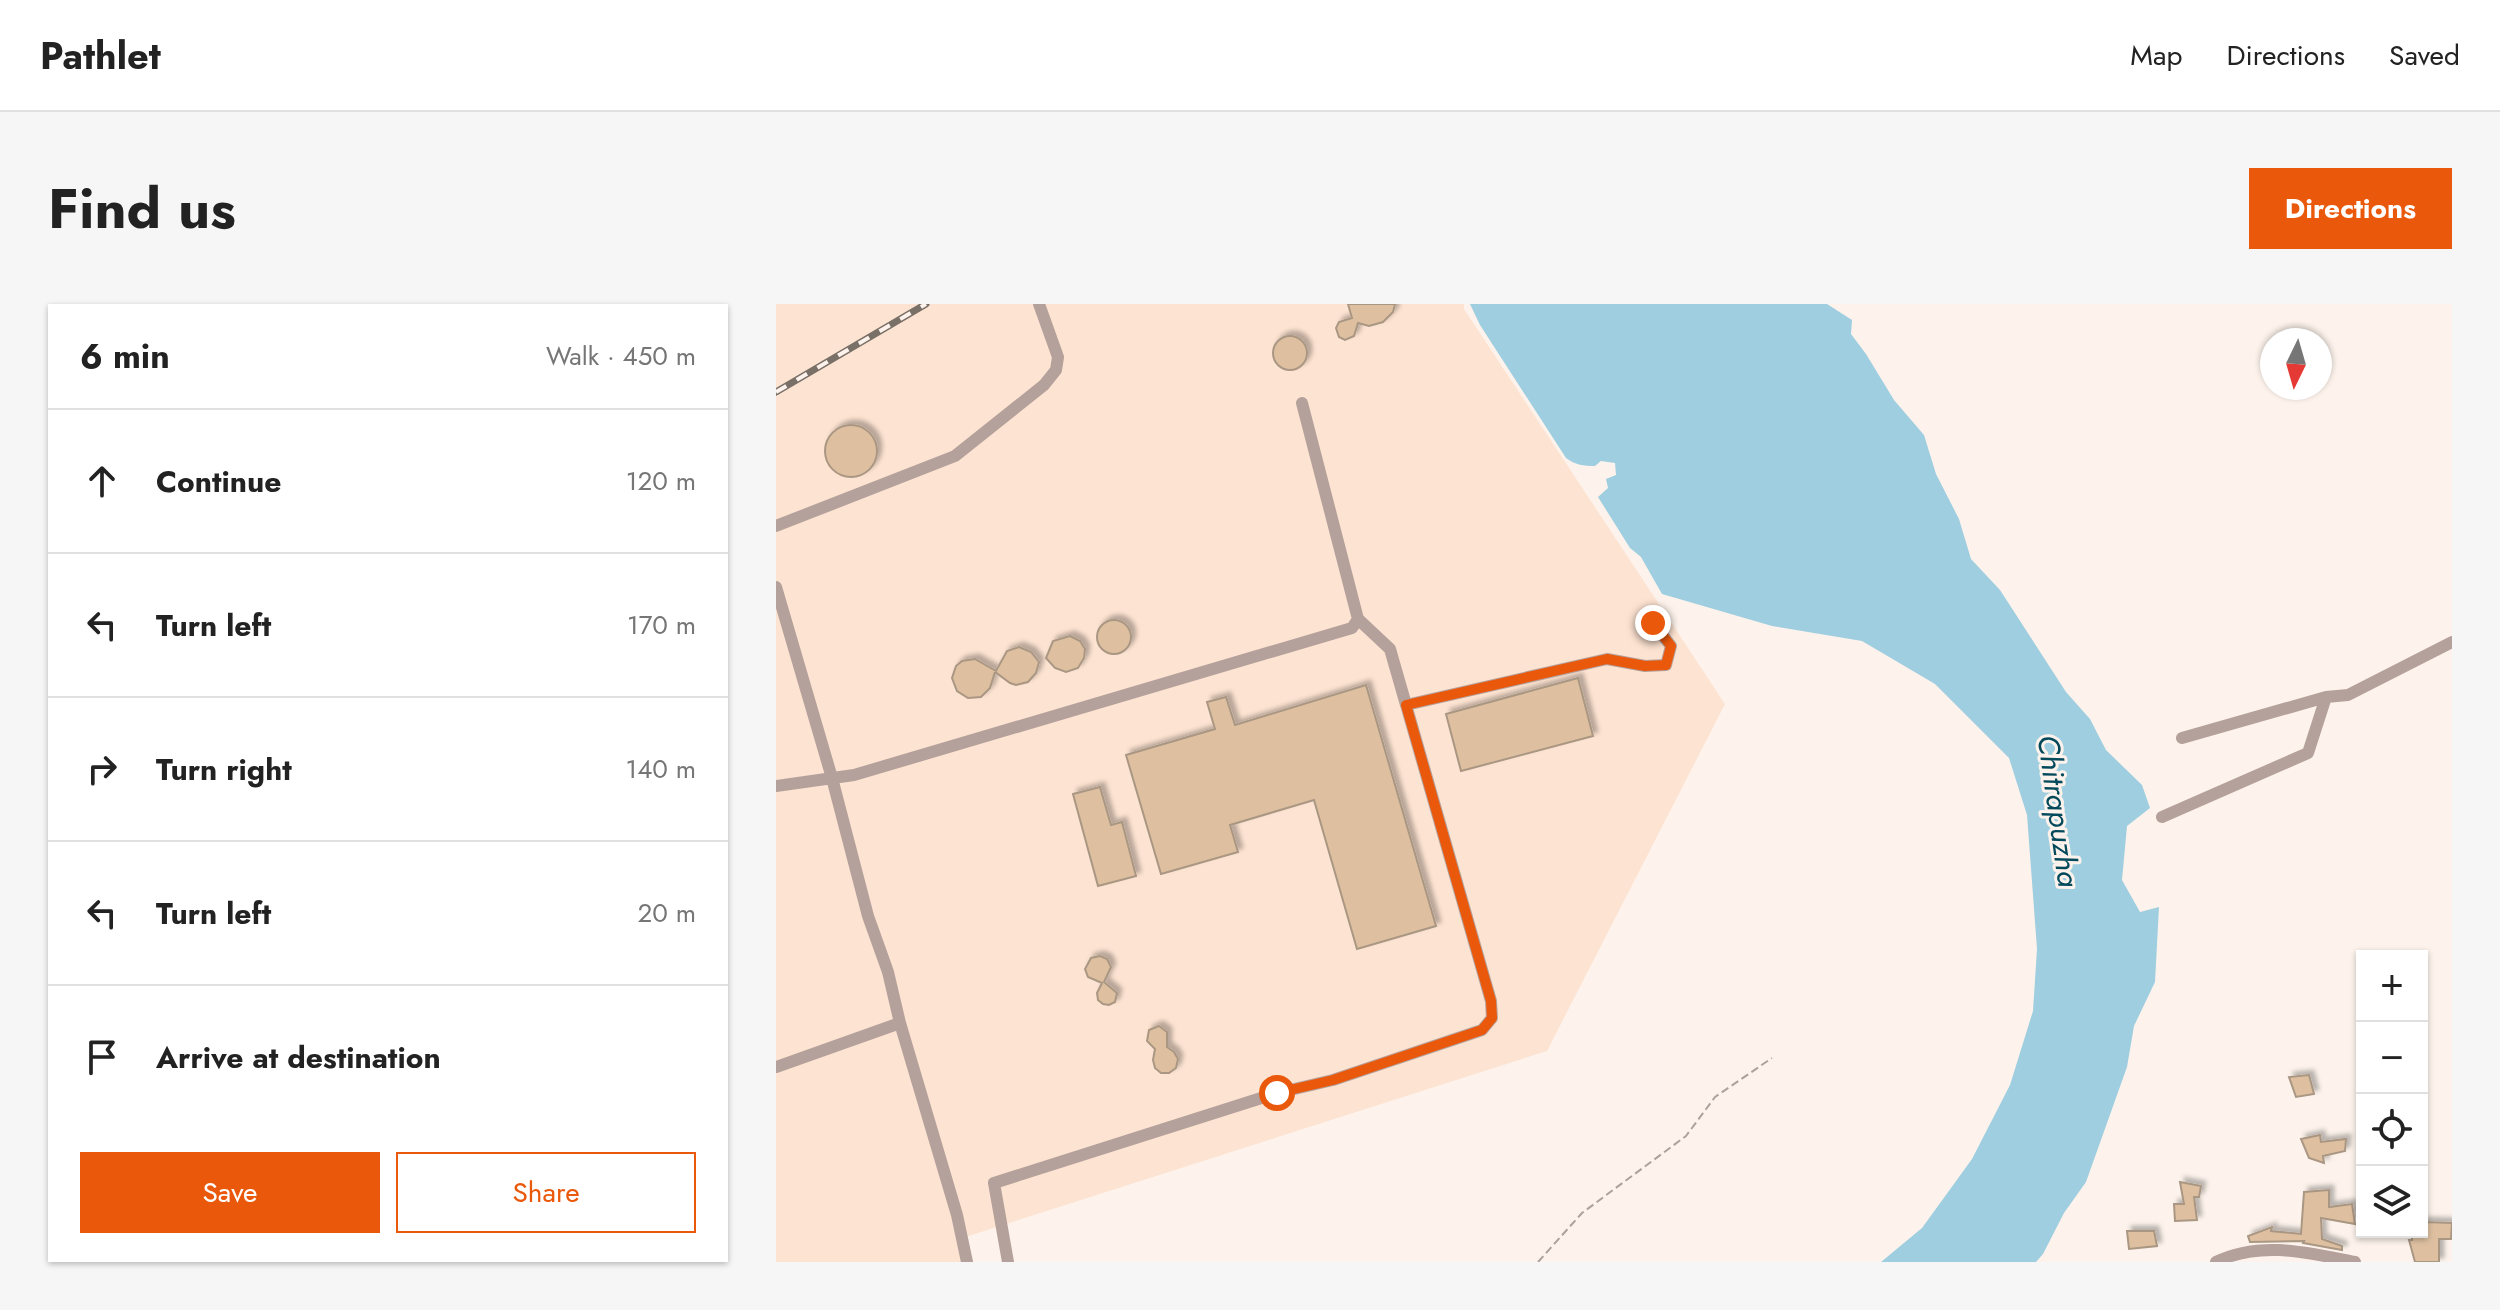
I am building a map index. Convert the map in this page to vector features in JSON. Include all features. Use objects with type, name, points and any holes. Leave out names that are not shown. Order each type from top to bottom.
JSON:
[{"type":"street","points":[[776,526],[955,456],[1044,385],[1056,370],[1058,357],[1039,304]]},
{"type":"street","points":[[1008,1262],[994,1183],[1277,1093],[1333,1080],[1482,1030],[1492,1018],[1491,1001],[1390,649],[1358,619],[1302,403]]},
{"type":"street","points":[[776,587],[832,778],[868,916],[888,972],[957,1215],[967,1262]]},
{"type":"street","points":[[776,786],[854,775],[1337,633],[1352,628],[1358,619]]},
{"type":"street","points":[[1406,705],[1607,659],[1645,666],[1666,665],[1671,646],[1653,623]]},
{"type":"street","points":[[2182,738],[2326,697],[2348,695],[2452,642]]},
{"type":"street","points":[[2162,817],[2308,753],[2326,697]]},
{"type":"street","points":[[776,1067],[900,1023]]},
{"type":"street","points":[[2225,1260],[2251,1250],[2295,1250],[2355,1262]]},
{"type":"path","points":[[1538,1262],[1582,1213],[1686,1136],[1715,1097],[1772,1058]]},
{"type":"shaded area","points":[[776,304],[1464,304],[1464,309],[1725,704],[1547,1051],[959,1239],[962,1262],[776,1262]]},
{"type":"water","name":"Chitrapuzha","points":[[1470,304],[1827,304],[1852,320],[1851,334],[1894,400],[1924,435],[1936,474],[1959,519],[1971,559],[2000,590],[2066,692],[2090,719],[2106,750],[2142,785],[2150,808],[2127,826],[2122,880],[2140,912],[2159,907],[2155,982],[2134,1026],[2127,1067],[2086,1182],[2036,1262],[1881,1262],[1922,1228],[1972,1159],[2010,1085],[2033,1011],[2037,949],[2027,815],[2009,758],[1935,684],[1862,641],[1772,626],[1662,594],[1641,557],[1630,548],[1598,497],[1608,488],[1606,479],[1616,475],[1615,463],[1601,461],[1595,466],[1587,466],[1566,458],[1480,325]]},
{"type":"building","points":[[1348,304],[1395,304],[1393,312],[1383,322],[1369,326],[1358,323],[1354,336],[1345,340],[1339,337],[1336,328],[1339,322],[1352,318]]},
{"type":"building","points":[[1290,336],[1302,341],[1307,353],[1302,365],[1290,370],[1278,365],[1273,353],[1278,341]]},
{"type":"building","points":[[851,425],[869,433],[877,451],[869,469],[851,477],[833,469],[825,451],[833,433]]},
{"type":"building","points":[[1114,620],[1126,625],[1131,637],[1126,649],[1114,654],[1102,649],[1097,637],[1102,625]]},
{"type":"building","points":[[1070,636],[1080,641],[1085,649],[1084,658],[1078,668],[1066,672],[1055,668],[1046,658],[1053,641]]},
{"type":"building","points":[[1019,647],[1031,652],[1039,662],[1036,673],[1028,682],[1016,685],[995,672],[990,688],[981,697],[968,698],[957,691],[952,678],[956,666],[962,661],[975,659],[996,671],[1007,651]]},
{"type":"building","points":[[1578,678],[1593,736],[1461,771],[1446,714]]},
{"type":"building","points":[[1366,685],[1436,926],[1357,949],[1314,800],[1230,825],[1238,852],[1161,874],[1126,755],[1215,729],[1207,702],[1226,697],[1235,725]]},
{"type":"building","points":[[1100,787],[1111,825],[1122,822],[1136,876],[1098,886],[1073,794]]},
{"type":"building","points":[[1100,956],[1107,959],[1111,967],[1104,982],[1117,993],[1115,1002],[1109,1005],[1098,1000],[1097,993],[1102,983],[1088,977],[1085,969],[1091,958]]},
{"type":"building","points":[[1159,1026],[1167,1032],[1167,1047],[1178,1059],[1176,1068],[1169,1073],[1161,1073],[1155,1068],[1155,1049],[1147,1041],[1149,1030]]},
{"type":"building","points":[[2309,1075],[2314,1094],[2296,1097],[2289,1077]]},
{"type":"building","points":[[2320,1135],[2321,1142],[2346,1139],[2345,1151],[2323,1156],[2324,1163],[2309,1158],[2301,1139]]},
{"type":"building","points":[[2180,1182],[2201,1186],[2199,1197],[2194,1197],[2197,1220],[2175,1221],[2174,1204],[2184,1204]]},
{"type":"building","points":[[2329,1190],[2329,1207],[2352,1204],[2355,1224],[2321,1218],[2322,1239],[2342,1246],[2342,1250],[2304,1241],[2250,1242],[2248,1236],[2272,1227],[2271,1231],[2301,1234],[2304,1192]]},
{"type":"building","points":[[2428,1222],[2452,1223],[2451,1239],[2439,1239],[2439,1262],[2415,1262],[2409,1240],[2428,1238]]},
{"type":"building","points":[[2127,1231],[2154,1231],[2157,1246],[2129,1249]]},
{"type":"railway","points":[[776,392],[926,304]]},
{"type":"route","points":[[1277,1093],[1333,1080],[1482,1030],[1492,1018],[1491,1001],[1406,705],[1607,659],[1645,666],[1666,665],[1671,646],[1653,623]]}]
